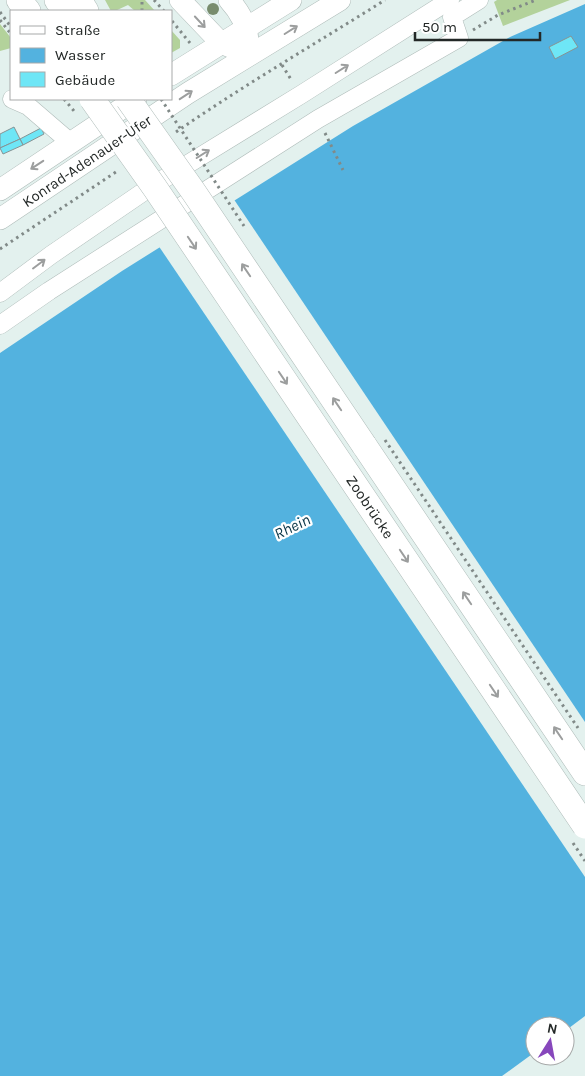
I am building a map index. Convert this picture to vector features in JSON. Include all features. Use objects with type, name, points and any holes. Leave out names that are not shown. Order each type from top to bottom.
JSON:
[{"type":"highway","points":[[19,0],[27,10]]},
{"type":"highway","points":[[57,0],[65,10]]},
{"type":"highway","name":"Zoobrücke","points":[[93,100],[155,188],[585,826]]},
{"type":"highway","points":[[129,100],[193,191]]},
{"type":"highway","points":[[139,100],[193,191]]},
{"type":"highway","name":"Zoobrücke","points":[[193,191],[585,773]]},
{"type":"main road","points":[[180,0],[222,43],[249,55],[247,27],[229,0]]},
{"type":"main road","points":[[172,74],[291,0]]},
{"type":"main road","name":"Konrad-Adenauer-Ufer","points":[[0,219],[188,93],[340,0]]},
{"type":"main road","name":"Konrad-Adenauer-Ufer","points":[[0,190],[136,100]]},
{"type":"street","points":[[0,293],[51,255],[149,188],[437,10],[450,0]]},
{"type":"street","points":[[0,325],[318,119],[459,38],[452,17],[479,0]]},
{"type":"street","points":[[14,100],[28,106],[71,143]]},
{"type":"path","points":[[154,0],[163,10]]},
{"type":"path","points":[[175,132],[385,0]]},
{"type":"path","points":[[459,38],[498,15],[536,0]]},
{"type":"path","points":[[0,12],[10,26]]},
{"type":"path","points":[[0,20],[10,33]]},
{"type":"path","points":[[281,65],[288,75]]},
{"type":"path","points":[[318,119],[343,170]]},
{"type":"path","points":[[0,249],[120,170]]},
{"type":"green space","points":[[105,0],[145,0],[154,10],[134,10],[128,5],[117,10],[110,10]]},
{"type":"green space","points":[[497,0],[570,0],[503,26],[494,2]]},
{"type":"green space","points":[[0,24],[10,37],[10,48],[0,51]]},
{"type":"green space","points":[[172,31],[180,40],[180,48],[172,52]]},
{"type":"water","name":"Rhein","points":[[585,4],[585,1016],[575,1024],[575,1016],[525,1016],[525,1059],[502,1076],[0,1076],[0,353],[122,271],[353,126],[510,37]]},
{"type":"pier","points":[[233,198],[585,722],[585,877],[158,245]]},
{"type":"building","points":[[571,36],[578,47],[555,59],[549,47]]},
{"type":"building","points":[[14,127],[20,139],[0,148],[0,134]]},
{"type":"building","points":[[41,128],[44,134],[23,145],[20,139]]},
{"type":"building","points":[[20,139],[23,145],[3,154],[0,148]]}]
